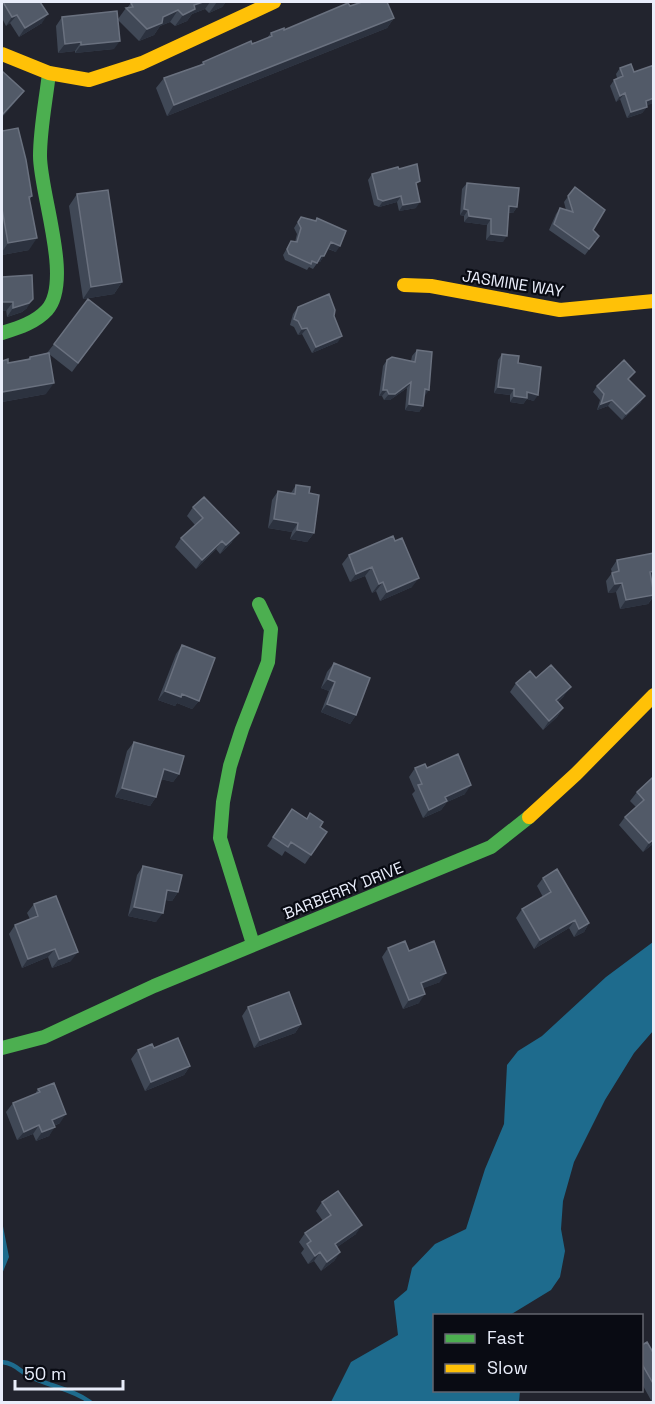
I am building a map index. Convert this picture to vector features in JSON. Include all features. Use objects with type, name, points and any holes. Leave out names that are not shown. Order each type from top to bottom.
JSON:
[{"type":"street","points":[[2,54],[49,73],[89,80],[142,63],[274,2]]},
{"type":"street","points":[[2,333],[29,324],[48,309],[57,285],[55,251],[40,158],[49,73]]},
{"type":"street","name":"JASMINE WAY","points":[[404,285],[431,286],[560,310],[654,302]]},
{"type":"street","points":[[254,944],[220,838],[220,823],[222,800],[237,742],[269,665],[271,631],[259,603]]},
{"type":"street","name":"BARBERRY DRIVE","points":[[2,1048],[44,1037],[154,986],[491,847],[517,828],[562,787],[654,695]]},
{"type":"water","points":[[653,942],[653,1031],[634,1053],[605,1100],[574,1162],[563,1201],[561,1229],[565,1251],[560,1277],[551,1290],[512,1314],[433,1314],[433,1392],[520,1392],[519,1402],[331,1402],[351,1362],[398,1335],[394,1301],[407,1290],[412,1268],[435,1244],[466,1229],[485,1169],[504,1124],[507,1065],[518,1051],[542,1036],[606,977]]},
{"type":"water","points":[[2,1221],[9,1257],[2,1274]]},
{"type":"building","points":[[3,2],[40,2],[48,14],[25,28],[17,15],[12,17]]},
{"type":"building","points":[[203,2],[194,5],[195,9],[183,15],[178,10],[163,17],[162,23],[147,29],[126,8],[133,7],[131,3]]},
{"type":"building","points":[[362,2],[387,2],[394,18],[174,105],[164,78],[204,64],[203,62],[251,41],[252,44],[272,36],[271,33],[284,28],[284,30],[348,3],[350,6]]},
{"type":"building","points":[[117,11],[120,41],[81,45],[81,42],[65,44],[62,17]]},
{"type":"building","points":[[631,64],[634,72],[654,65],[654,98],[646,101],[647,107],[631,112],[625,93],[620,96],[614,80],[623,76],[620,68]]},
{"type":"building","points":[[2,71],[24,91],[2,115]]},
{"type":"building","points":[[18,128],[26,160],[32,196],[29,197],[37,238],[8,243],[2,209],[2,131]]},
{"type":"building","points":[[417,164],[420,181],[416,183],[420,202],[403,205],[401,196],[383,201],[378,199],[372,174]]},
{"type":"building","points":[[467,183],[519,188],[517,207],[509,206],[507,236],[491,234],[491,219],[469,216],[468,210],[464,209]]},
{"type":"building","points":[[575,187],[605,210],[593,230],[599,236],[589,249],[554,224],[560,208],[573,212],[568,196]]},
{"type":"building","points":[[108,190],[122,282],[91,287],[77,194]]},
{"type":"building","points":[[301,217],[316,221],[317,218],[346,231],[340,246],[331,242],[324,256],[321,256],[317,263],[312,261],[311,264],[289,254],[287,249],[291,241],[297,242],[301,228],[298,222]]},
{"type":"building","points":[[32,275],[33,299],[29,303],[13,308],[13,302],[2,302],[2,277]]},
{"type":"building","points":[[329,294],[342,336],[316,347],[307,328],[302,329],[298,321],[294,319],[298,307]]},
{"type":"building","points":[[88,299],[112,318],[78,363],[54,344]]},
{"type":"building","points":[[417,350],[432,352],[429,390],[425,389],[423,406],[409,404],[411,382],[395,394],[389,394],[387,390],[383,390],[387,360],[392,357],[415,362]]},
{"type":"building","points":[[49,353],[54,383],[2,392],[2,361],[8,359],[8,363]]},
{"type":"building","points":[[502,354],[519,356],[518,363],[541,367],[538,395],[527,392],[527,398],[514,396],[514,389],[498,387]]},
{"type":"building","points":[[624,360],[635,372],[628,379],[645,396],[626,414],[612,400],[601,404],[604,394],[597,386]]},
{"type":"building","points":[[296,485],[310,487],[309,493],[319,495],[314,533],[297,530],[298,523],[274,519],[278,491],[295,494]]},
{"type":"building","points":[[204,497],[239,533],[226,545],[222,541],[202,560],[181,538],[203,518],[193,507]]},
{"type":"building","points":[[393,536],[395,541],[402,538],[419,578],[387,592],[383,582],[379,584],[372,567],[356,574],[349,555]]},
{"type":"building","points":[[654,553],[654,571],[650,572],[654,595],[626,600],[622,583],[615,584],[612,573],[619,571],[617,560]]},
{"type":"building","points":[[182,645],[215,658],[199,701],[182,694],[181,697],[165,691]]},
{"type":"building","points":[[334,663],[370,678],[356,715],[327,704],[335,682],[328,679]]},
{"type":"building","points":[[551,665],[571,687],[556,700],[563,708],[549,721],[516,683],[530,671],[536,678]]},
{"type":"building","points":[[134,742],[184,756],[179,774],[164,769],[156,797],[122,788]]},
{"type":"building","points":[[458,754],[471,785],[445,797],[447,801],[429,810],[418,785],[422,784],[415,768],[425,764],[427,768]]},
{"type":"building","points":[[652,778],[654,780],[654,839],[649,843],[625,817],[644,800],[637,792]]},
{"type":"building","points":[[292,809],[307,819],[310,813],[323,822],[320,827],[327,832],[311,855],[291,842],[288,847],[273,837]]},
{"type":"building","points":[[143,866],[182,875],[178,892],[167,890],[163,913],[134,907]]},
{"type":"building","points":[[557,869],[589,923],[579,929],[575,920],[540,940],[522,909],[551,892],[543,878]]},
{"type":"building","points":[[56,896],[78,952],[59,959],[55,949],[28,959],[15,925],[38,916],[34,904]]},
{"type":"building","points":[[405,941],[409,951],[434,941],[446,973],[421,983],[425,994],[409,1000],[388,948]]},
{"type":"building","points":[[289,992],[301,1024],[260,1040],[248,1007]]},
{"type":"building","points":[[178,1038],[190,1066],[151,1082],[138,1050],[152,1044],[154,1048]]},
{"type":"building","points":[[54,1083],[66,1114],[52,1120],[55,1127],[42,1132],[39,1125],[24,1132],[13,1103],[40,1092],[38,1089]]},
{"type":"building","points":[[338,1191],[362,1225],[335,1244],[340,1252],[327,1262],[320,1252],[315,1256],[307,1244],[311,1241],[305,1233],[331,1215],[322,1202]]},
{"type":"building","points":[[647,1342],[654,1354],[654,1385],[643,1366],[643,1344]]},
{"type":"waterway","points":[[2,1362],[12,1365],[35,1379],[75,1393],[90,1402]]},
{"type":"traffic: fast","points":[[2,333],[32,322],[47,310],[54,297],[57,279],[56,258],[40,156],[49,73]]},
{"type":"traffic: fast","points":[[253,944],[220,838],[223,802],[230,766],[268,662],[271,629],[259,604]]},
{"type":"traffic: fast","points":[[2,1048],[44,1037],[154,986],[491,847],[529,817]]},
{"type":"traffic: slow","points":[[2,54],[49,73],[89,80],[142,63],[274,2]]},
{"type":"traffic: slow","points":[[404,285],[431,286],[560,310],[654,301]]},
{"type":"traffic: slow","points":[[529,817],[576,774],[654,695]]}]
